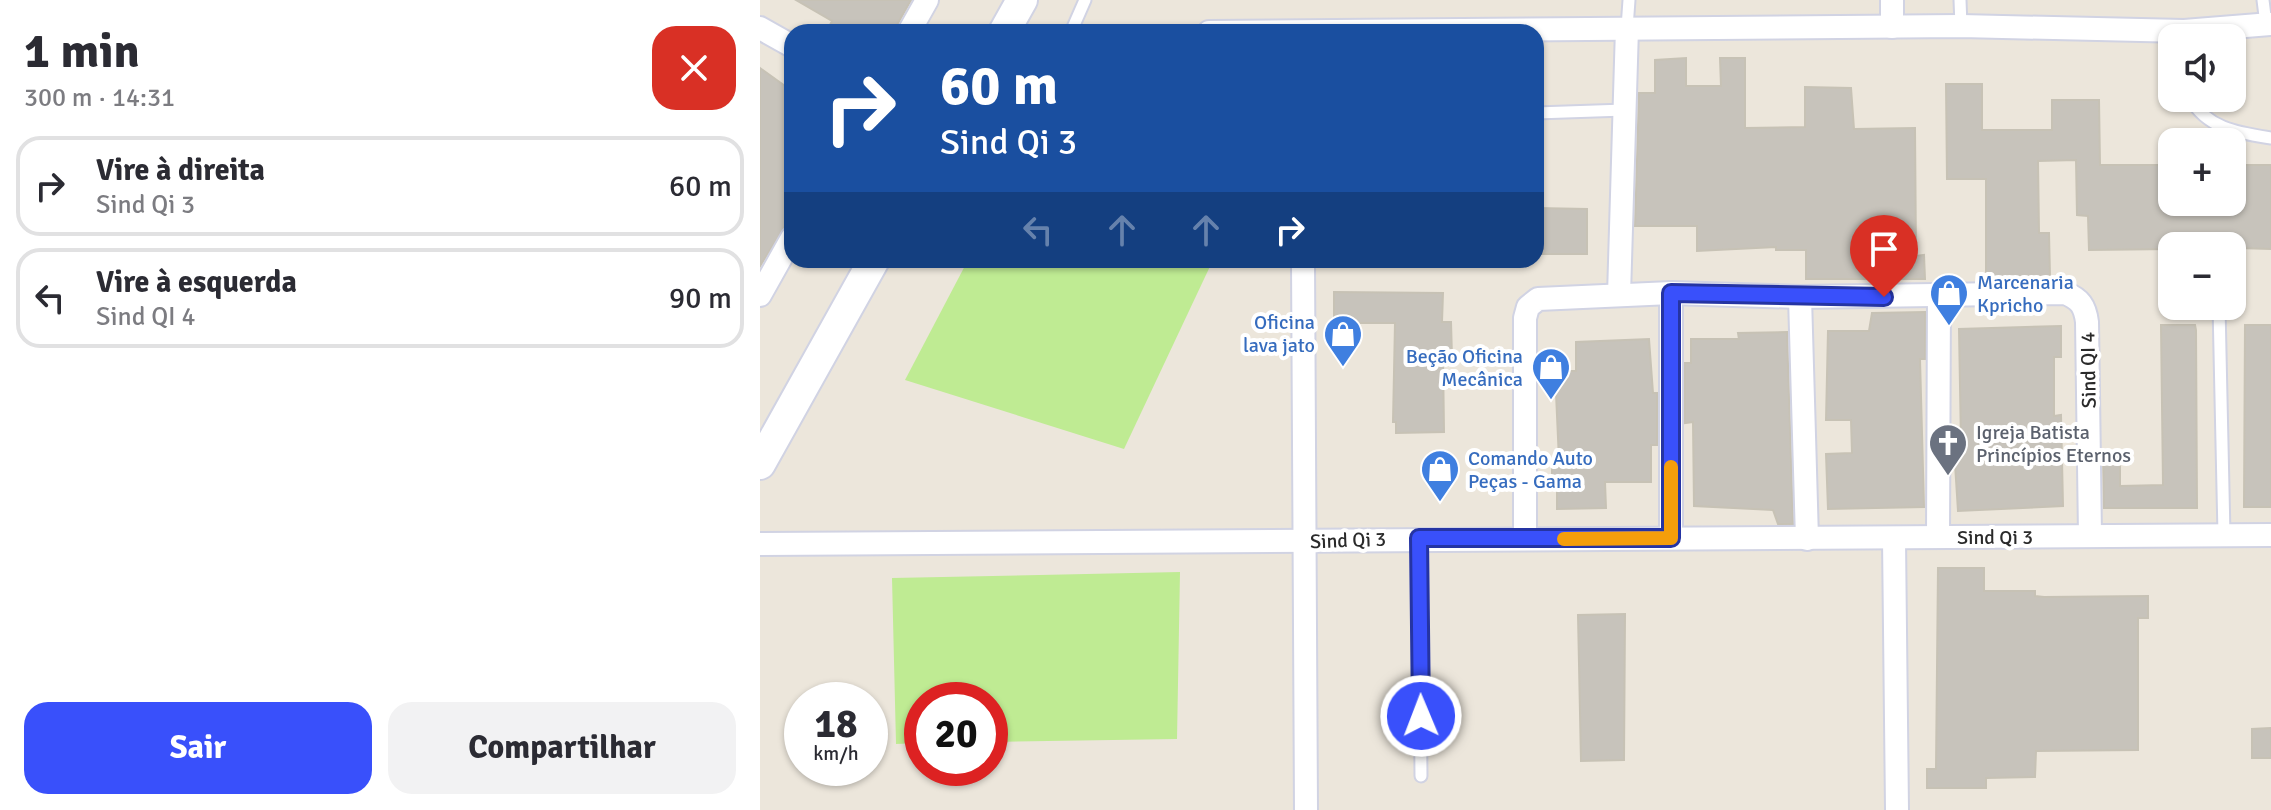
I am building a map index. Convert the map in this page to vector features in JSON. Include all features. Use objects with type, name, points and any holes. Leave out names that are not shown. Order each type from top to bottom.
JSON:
[{"type":"main road","points":[[1008,24],[1022,0]]},
{"type":"main road","points":[[760,464],[870,268]]},
{"type":"street","points":[[914,24],[927,0]]},
{"type":"street","points":[[1892,0],[1892,27]]},
{"type":"street","points":[[2246,27],[2268,24]]},
{"type":"street","points":[[1544,29],[1961,26],[2158,33]]},
{"type":"street","points":[[760,28],[784,42]]},
{"type":"street","points":[[1619,295],[1627,28]]},
{"type":"street","points":[[760,295],[767,266],[784,247]]},
{"type":"street","points":[[1303,268],[1306,810]]},
{"type":"street","points":[[1671,293],[1671,538]]},
{"type":"street","name":"Sind QI 4","points":[[1525,539],[1525,318],[1528,307],[1538,299],[1671,293],[1800,297],[2065,293],[2083,305],[2087,322],[2090,536]]},
{"type":"street","points":[[1938,537],[1939,296]]},
{"type":"street","points":[[1800,297],[1807,539]]},
{"type":"street","name":"Sind Qi 3","points":[[760,544],[2271,535]]},
{"type":"street","points":[[1894,539],[1897,810]]},
{"type":"lane","points":[[1074,24],[1085,0]]},
{"type":"lane","points":[[1627,28],[1629,0]]},
{"type":"lane","points":[[1960,0],[1961,26]]},
{"type":"lane","points":[[2263,0],[2268,24]]},
{"type":"lane","points":[[1544,113],[1625,110]]},
{"type":"lane","points":[[2198,112],[2230,131],[2271,138]]},
{"type":"lane","points":[[2219,320],[2224,535]]},
{"type":"lane","points":[[1419,538],[1421,776]]},
{"type":"green space","points":[[964,268],[1209,268],[1124,449],[905,380]]},
{"type":"green space","points":[[1180,572],[1177,739],[1008,742],[1008,682],[904,682],[904,744],[896,744],[892,578]]},
{"type":"building","points":[[796,0],[911,0],[898,24],[830,24],[832,21]]},
{"type":"building","points":[[1686,58],[1686,86],[1721,86],[1720,58],[1745,58],[1745,128],[1805,127],[1805,87],[1851,88],[1854,129],[1915,128],[1916,256],[1924,255],[1925,279],[1806,279],[1806,250],[1776,250],[1776,247],[1697,251],[1697,226],[1635,226],[1639,93],[1655,93],[1655,60]]},
{"type":"building","points":[[760,68],[784,85],[784,228],[760,266]]},
{"type":"building","points":[[1946,84],[1982,84],[1982,130],[2052,130],[2052,100],[2099,100],[2100,165],[2158,165],[2158,216],[2246,216],[2246,165],[2271,165],[2271,249],[2246,248],[2246,232],[2158,232],[2158,249],[2089,250],[2088,216],[2077,215],[2076,160],[2038,161],[2039,233],[2049,233],[2050,277],[1986,277],[1986,179],[1947,179]]},
{"type":"building","points":[[1544,208],[1587,209],[1587,254],[1544,254]]},
{"type":"building","points":[[1334,292],[1443,293],[1442,322],[1451,322],[1452,357],[1443,358],[1444,432],[1396,433],[1396,422],[1393,422],[1395,323],[1334,323]]},
{"type":"building","points":[[1925,312],[1925,359],[1920,359],[1924,507],[1828,509],[1826,454],[1852,453],[1851,420],[1826,420],[1828,331],[1869,331],[1872,313]]},
{"type":"building","points":[[2161,325],[2195,325],[2196,330],[2197,508],[2104,508],[2103,453],[2120,453],[2120,486],[2163,485]]},
{"type":"building","points":[[2245,325],[2271,325],[2271,507],[2244,507]]},
{"type":"building","points":[[2061,326],[2061,357],[2054,357],[2054,416],[2061,415],[2063,506],[1958,511],[1954,448],[1955,444],[1961,443],[1959,329]]},
{"type":"building","points":[[1787,332],[1793,524],[1778,524],[1773,510],[1694,506],[1693,422],[1685,423],[1685,363],[1691,363],[1691,339],[1739,339],[1738,333]]},
{"type":"building","points":[[1649,339],[1653,393],[1657,393],[1657,445],[1651,445],[1651,482],[1605,482],[1606,508],[1557,509],[1557,483],[1552,483],[1552,461],[1559,460],[1555,371],[1576,371],[1576,342]]},
{"type":"building","points":[[1938,568],[1984,568],[1984,591],[2035,591],[2035,596],[2044,597],[2148,596],[2148,618],[2138,618],[2138,750],[2036,751],[2035,777],[1986,778],[1986,788],[1927,788],[1927,769],[1936,769]]},
{"type":"building","points":[[1625,614],[1624,760],[1581,761],[1578,615]]},
{"type":"building","points":[[2271,728],[2271,758],[2252,758],[2252,729]]},
{"type":"slow traffic","points":[[1564,539],[1671,538],[1671,467]]},
{"type":"place","name":"Marcenaria Kpricho","points":[[1949,327]]},
{"type":"place","name":"Oficina lava jato","points":[[1343,368]]},
{"type":"place","name":"Beção Oficina Mecânica","points":[[1551,401]]},
{"type":"place","name":"Igreja Batista Princípios Eternos","points":[[1948,477]]},
{"type":"place","name":"Comando Auto Peças - Gama","points":[[1440,503]]},
{"type":"route","points":[[1421,716],[1419,538],[1671,538],[1671,293],[1884,297]]}]
